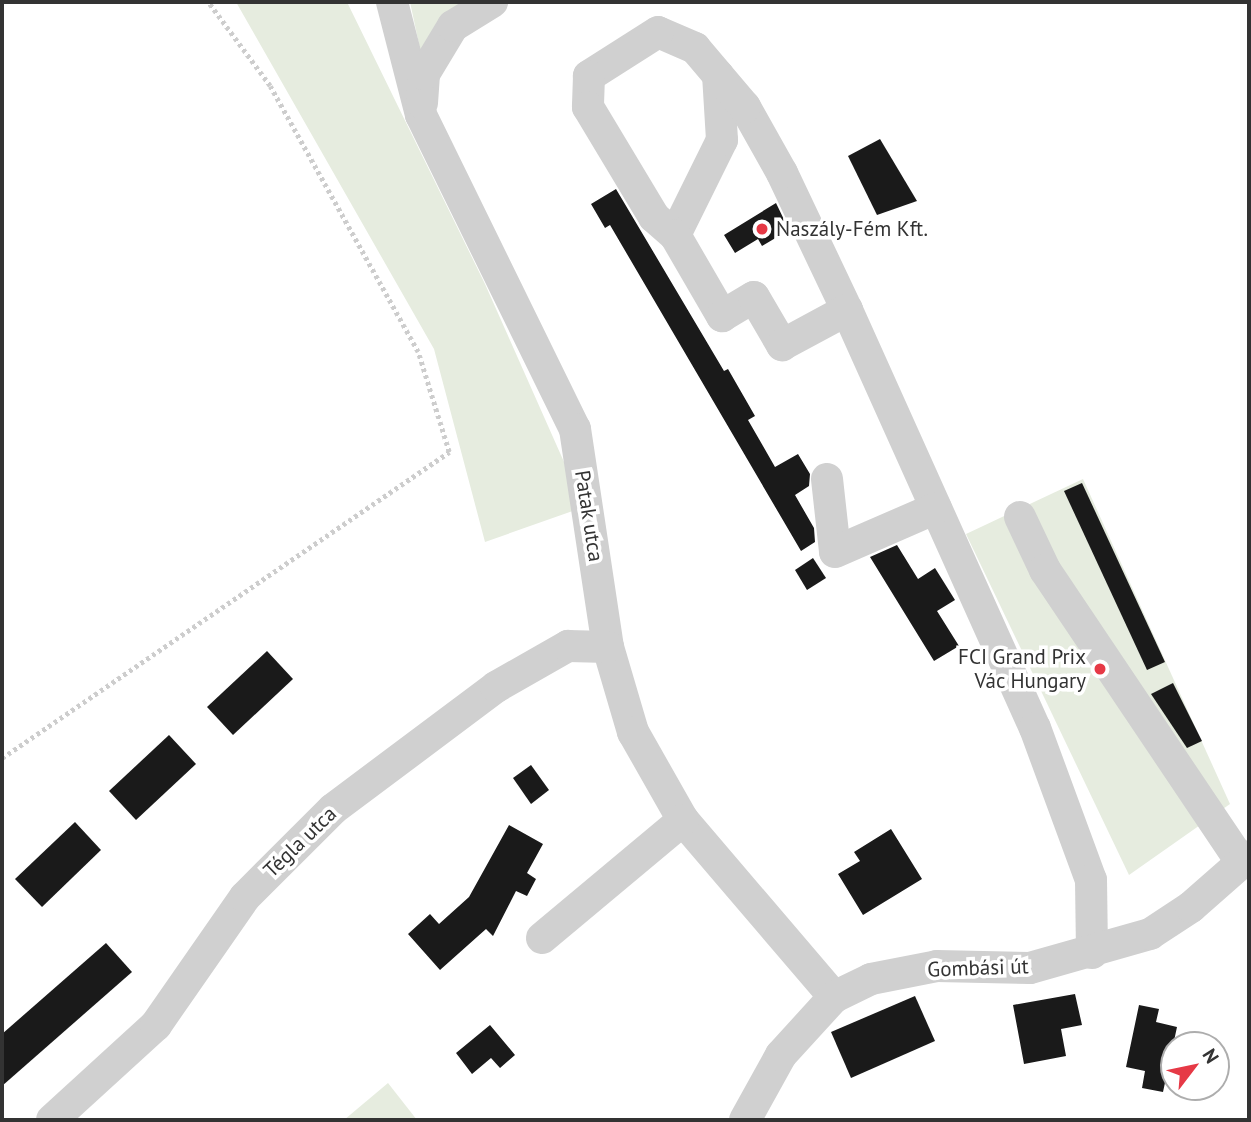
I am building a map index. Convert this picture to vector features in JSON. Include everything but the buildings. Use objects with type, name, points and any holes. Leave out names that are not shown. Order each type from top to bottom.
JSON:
[{"type":"street","name":"Patak utca","points":[[391,2],[421,115],[575,429],[608,647],[633,732],[683,820],[834,997]]},
{"type":"street","points":[[421,115],[424,75],[453,26],[492,2]]},
{"type":"street","points":[[847,310],[782,345],[754,298],[722,316],[675,235],[654,217],[588,107],[589,76],[658,32],[695,48],[745,107],[782,173],[847,310],[1035,728],[1091,880],[1093,953]]},
{"type":"street","points":[[675,235],[722,140],[718,75]]},
{"type":"street","points":[[827,480],[835,552],[936,508]]},
{"type":"street","points":[[1020,517],[1045,570],[1245,860]]},
{"type":"street","name":"Tégla utca","points":[[52,1120],[156,1026],[245,897],[323,817],[496,687],[568,646],[608,647]]},
{"type":"street","points":[[542,938],[683,820]]},
{"type":"street","name":"Gombási út","points":[[745,1120],[781,1055],[834,997],[871,979],[937,967],[1030,968],[1093,953],[1150,934],[1191,908],[1245,860]]},
{"type":"path","points":[[2,758],[449,452],[418,352],[270,86],[208,2]]},
{"type":"shaded area","points":[[236,2],[347,2],[485,284],[584,507],[485,542],[434,349]]},
{"type":"shaded area","points":[[410,2],[508,2],[463,28],[429,91]]},
{"type":"shaded area","name":"FCI Grand Prix Vác Hungary","points":[[1083,479],[1230,804],[1129,875],[966,534]]},
{"type":"shaded area","points":[[388,1083],[417,1120],[344,1120]]},
{"type":"place","name":"Naszály-Fém Kft.","points":[[762,229]]},
{"type":"place","name":"FCI Grand Prix Vác Hungary","points":[[1100,669]]}]
